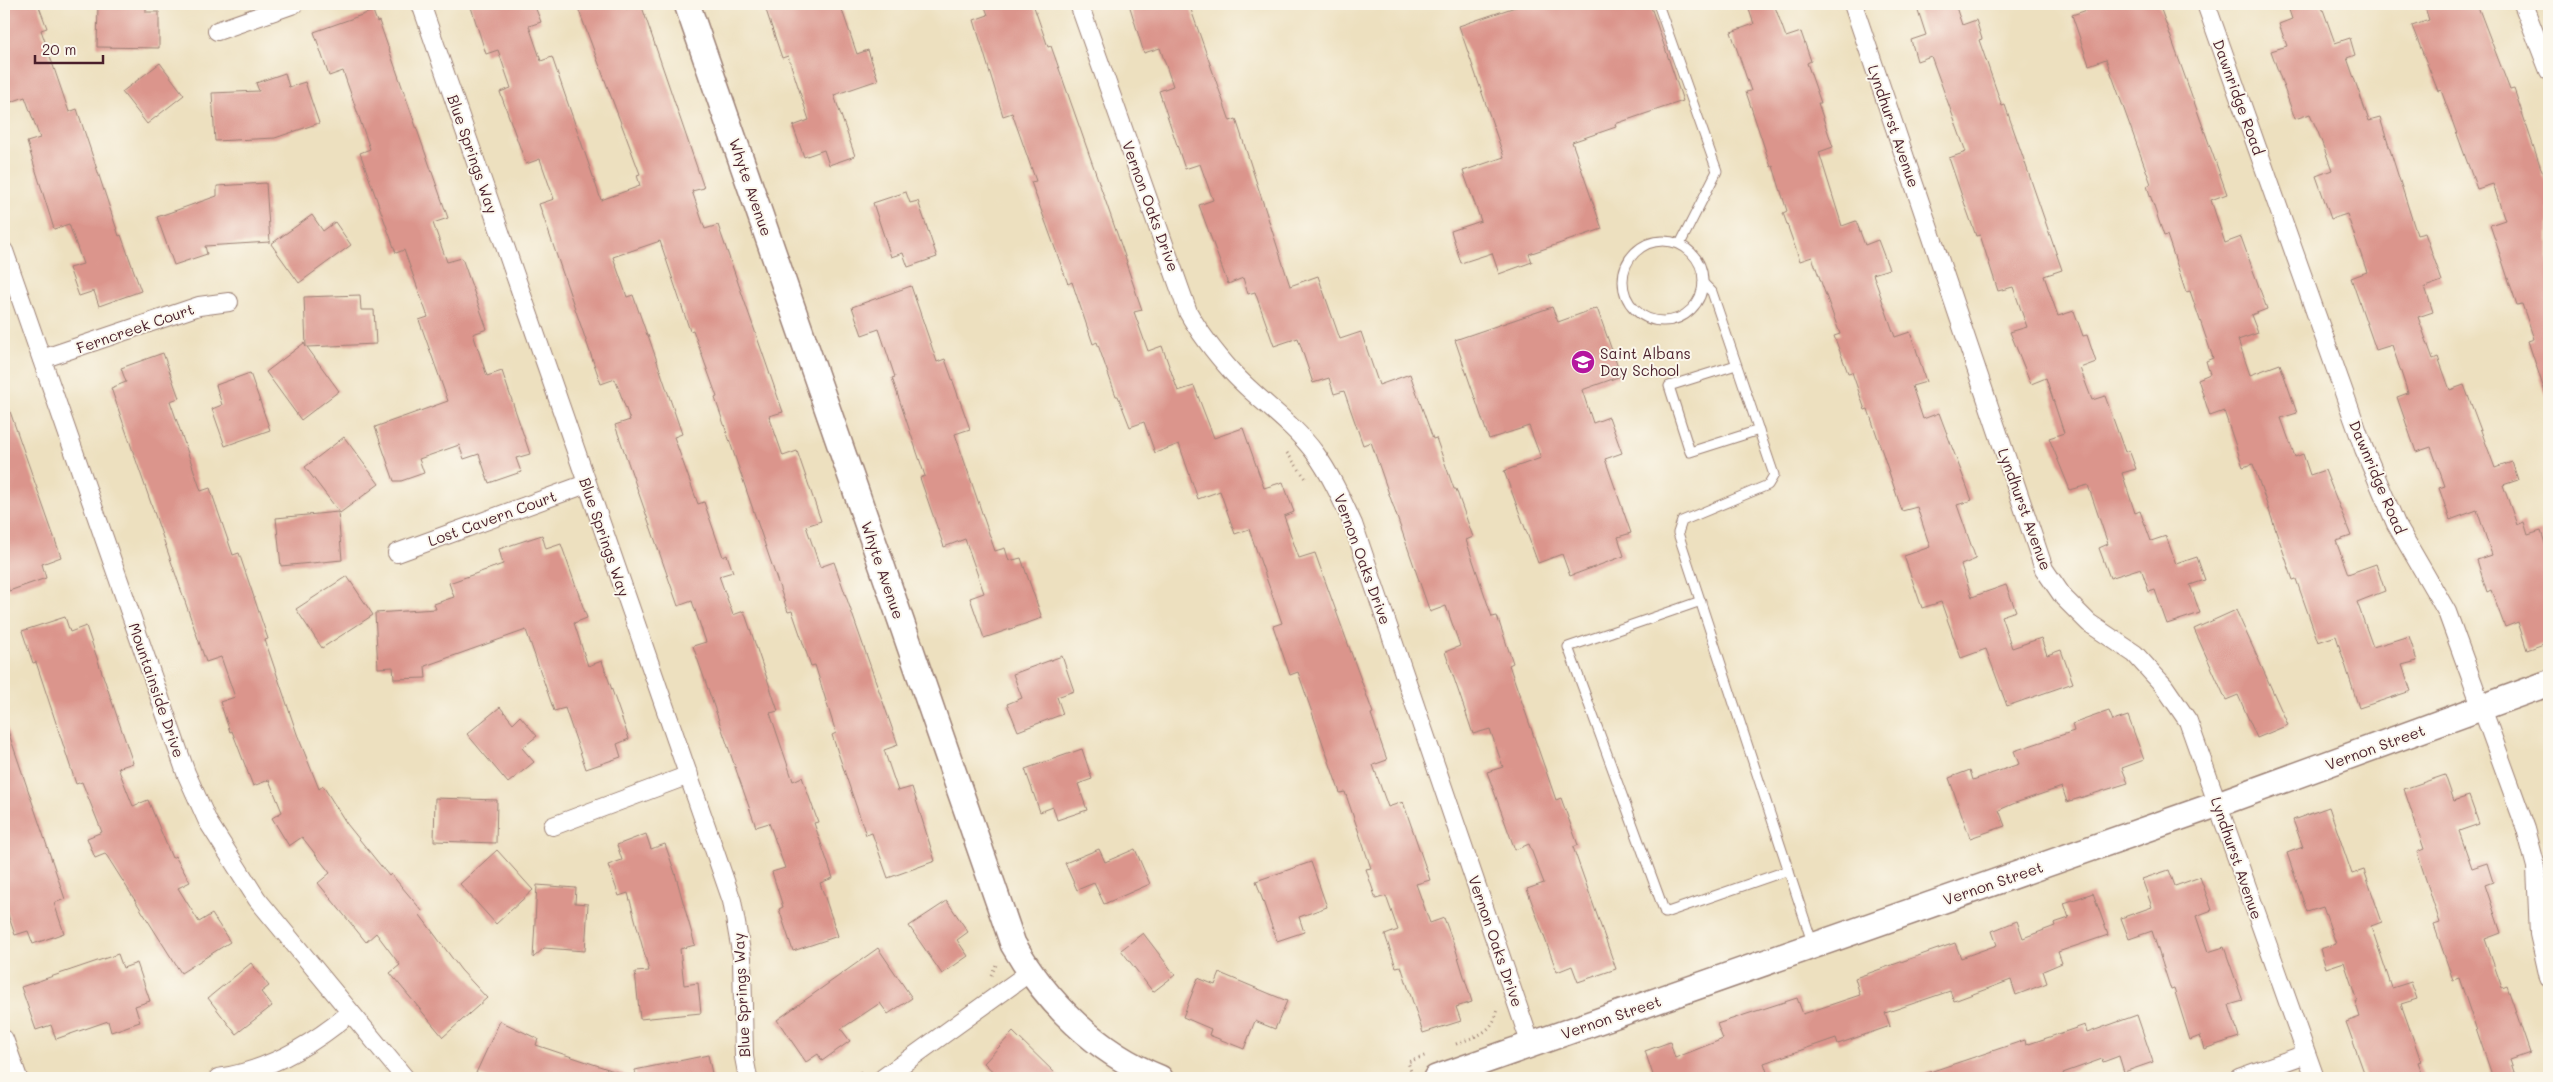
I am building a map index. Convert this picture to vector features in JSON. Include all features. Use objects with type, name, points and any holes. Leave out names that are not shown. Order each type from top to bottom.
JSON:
[{"type":"street","points":[[218,31],[294,4]]},
{"type":"street","name":"Blue Springs Way","points":[[421,4],[732,901],[738,926],[742,957],[744,1057],[748,1078]]},
{"type":"street","name":"Whyte Avenue","points":[[687,4],[1000,910],[1014,944],[1030,972],[1060,1007],[1106,1049],[1160,1078]]},
{"type":"street","name":"Vernon Oaks Drive","points":[[1079,4],[1188,312],[1199,331],[1234,374],[1289,423],[1315,453],[1334,483],[1353,524],[1531,1045]]},
{"type":"street","name":"Lyndhurst Avenue","points":[[1853,4],[2044,569],[2064,598],[2089,623],[2135,654],[2164,686],[2188,721],[2315,1078]]},
{"type":"street","name":"Dawnridge Road","points":[[2206,4],[2364,449],[2396,524],[2448,612],[2526,829],[2536,867],[2539,934],[2549,978]]},
{"type":"street","points":[[2523,4],[2549,71]]},
{"type":"street","name":"Mountainside Drive","points":[[4,251],[186,773],[208,822],[257,899],[405,1078]]},
{"type":"street","name":"Ferncreek Court","points":[[42,359],[199,306],[229,302]]},
{"type":"street","name":"Lost Cavern Court","points":[[397,553],[586,484]]},
{"type":"street","name":"Vernon Street","points":[[1436,1078],[2218,804],[2549,683]]},
{"type":"street","points":[[553,826],[689,775]]},
{"type":"street","points":[[883,1078],[1030,972]]},
{"type":"street","points":[[218,1078],[244,1073],[294,1053],[325,1034],[350,1013]]},
{"type":"street","points":[[4,1039],[18,1078]]},
{"type":"street","points":[[2239,1078],[2306,1054]]},
{"type":"lane","points":[[1658,4],[1717,171],[1680,244]]},
{"type":"lane","points":[[1665,240],[1680,244],[1692,254],[1700,268],[1703,283],[1699,298],[1690,311],[1676,319],[1661,321],[1645,318],[1633,308],[1625,294],[1622,279],[1626,264],[1636,251],[1649,243],[1665,240]]},
{"type":"lane","points":[[1703,283],[1712,292],[1774,475],[1768,485],[1682,521],[1678,533],[1814,946]]},
{"type":"lane","points":[[1736,365],[1669,386],[1690,452],[1759,430]]},
{"type":"lane","points":[[1701,601],[1568,647],[1665,913],[1789,870]]},
{"type":"path","points":[[1284,450],[1308,481]]},
{"type":"path","points":[[988,979],[998,962],[996,955]]},
{"type":"path","points":[[1450,1046],[1484,1033],[1494,1024],[1498,1007]]},
{"type":"path","points":[[1412,1078],[1408,1062],[1433,1052]]},
{"type":"path","points":[[852,1078],[868,1067]]},
{"type":"building","points":[[4,4],[38,4],[47,28],[41,30],[69,112],[77,109],[119,236],[121,235],[141,291],[99,306],[94,291],[79,296],[69,268],[83,264],[69,224],[54,229],[27,142],[40,138],[25,97],[11,102],[4,80]]},
{"type":"building","points":[[98,4],[146,4],[146,12],[159,12],[159,48],[97,47]]},
{"type":"building","points":[[470,4],[534,4],[541,22],[529,26],[541,61],[552,57],[601,200],[640,186],[637,175],[640,174],[578,8],[592,4],[624,4],[626,9],[641,4],[704,188],[692,191],[705,229],[718,225],[783,412],[769,416],[783,456],[797,451],[821,521],[806,526],[820,567],[834,562],[898,745],[884,750],[898,791],[912,787],[935,861],[888,878],[872,833],[866,835],[832,735],[836,733],[815,665],[811,666],[792,611],[788,612],[715,398],[717,397],[693,330],[690,331],[660,241],[613,257],[627,297],[633,295],[648,335],[682,434],[674,437],[698,504],[704,502],[723,557],[727,555],[733,572],[719,576],[733,615],[744,611],[778,711],[770,713],[793,781],[802,777],[818,822],[814,823],[833,878],[820,883],[838,936],[793,951],[779,909],[783,907],[772,872],[785,868],[769,823],[756,827],[693,646],[706,642],[692,601],[678,606],[615,425],[630,420],[615,379],[601,384],[539,204],[554,199],[540,159],[526,164],[500,92],[511,88],[498,50],[486,54]]},
{"type":"building","points":[[764,4],[840,4],[857,54],[868,50],[878,80],[834,95],[855,156],[829,165],[824,150],[804,157],[793,126],[809,120],[788,56],[782,58]]},
{"type":"building","points":[[984,4],[1033,4],[1048,47],[1051,46],[1127,262],[1142,310],[1134,312],[1148,351],[1162,346],[1178,391],[1194,386],[1214,438],[1243,428],[1264,488],[1283,482],[1294,512],[1284,516],[1299,558],[1315,553],[1373,713],[1371,714],[1387,760],[1373,765],[1388,807],[1403,802],[1430,880],[1416,884],[1430,923],[1444,918],[1455,947],[1472,1002],[1456,1007],[1461,1021],[1423,1033],[1401,966],[1396,967],[1385,935],[1398,930],[1386,896],[1376,899],[1366,869],[1371,868],[1345,792],[1340,793],[1298,672],[1290,675],[1273,626],[1282,623],[1249,529],[1235,534],[1220,491],[1198,499],[1179,444],[1155,453],[1144,422],[1130,427],[1118,396],[1116,396],[1097,342],[1093,344],[1072,282],[1068,284],[1031,182],[1036,181],[1012,113],[1003,116],[974,20],[988,15]]},
{"type":"building","points":[[1129,4],[1189,4],[1230,121],[1236,119],[1290,286],[1318,276],[1340,339],[1361,332],[1379,385],[1410,374],[1433,439],[1436,438],[1473,537],[1466,540],[1492,617],[1497,616],[1513,663],[1509,665],[1556,800],[1561,798],[1578,845],[1573,847],[1616,969],[1578,982],[1572,966],[1557,972],[1527,889],[1544,883],[1529,844],[1515,850],[1487,772],[1503,767],[1490,729],[1473,734],[1445,652],[1460,646],[1446,606],[1430,612],[1371,442],[1363,445],[1344,391],[1334,394],[1329,378],[1313,383],[1298,338],[1274,346],[1255,292],[1248,294],[1243,278],[1228,284],[1199,205],[1213,200],[1200,164],[1185,169],[1159,91],[1173,86],[1160,48],[1144,53]]},
{"type":"building","points":[[1524,4],[1650,4],[1683,101],[1615,124],[1616,127],[1572,142],[1602,229],[1529,254],[1532,262],[1499,274],[1492,253],[1461,263],[1451,231],[1481,221],[1463,171],[1504,157],[1459,26]]},
{"type":"building","points":[[1747,4],[1774,4],[1786,37],[1801,32],[1811,61],[1807,63],[1821,103],[1818,103],[1833,147],[1819,152],[1842,226],[1856,221],[1865,245],[1878,240],[1889,269],[1873,274],[1895,337],[1910,332],[1916,349],[1926,382],[1912,386],[1923,419],[1939,413],[1972,500],[1957,505],[1976,559],[1961,565],[1972,597],[2006,585],[2016,611],[2001,616],[2012,648],[2041,638],[2047,655],[2061,650],[2073,683],[2007,706],[1986,649],[1961,658],[1941,602],[1922,608],[1904,556],[1930,547],[1917,507],[1902,511],[1868,409],[1865,410],[1852,372],[1848,373],[1834,336],[1840,334],[1812,257],[1800,261],[1783,213],[1787,211],[1773,166],[1771,167],[1746,92],[1751,91],[1731,32],[1754,24]]},
{"type":"building","points":[[1916,4],[1955,4],[1962,25],[1976,20],[1982,39],[1979,40],[2002,106],[2005,105],[2062,270],[2044,276],[2058,316],[2074,311],[2083,336],[2087,335],[2096,362],[2080,368],[2092,400],[2105,396],[2125,452],[2129,450],[2136,469],[2122,473],[2135,513],[2140,511],[2151,541],[2166,536],[2176,564],[2197,557],[2205,580],[2190,585],[2200,613],[2167,624],[2155,590],[2149,592],[2141,568],[2110,578],[2099,548],[2108,544],[2088,485],[2070,490],[2049,438],[2064,433],[2046,378],[2031,384],[2010,332],[2027,327],[2013,287],[1998,291],[1980,235],[1976,236],[1949,158],[1966,152],[1931,56],[1917,61],[1911,40],[1926,35]]},
{"type":"building","points":[[2085,4],[2159,4],[2227,194],[2211,200],[2225,243],[2241,237],[2267,309],[2251,315],[2258,333],[2238,340],[2250,375],[2280,364],[2297,413],[2281,418],[2295,457],[2303,454],[2310,475],[2325,470],[2351,536],[2336,541],[2348,574],[2376,564],[2385,591],[2357,602],[2373,647],[2409,636],[2417,661],[2402,665],[2411,691],[2359,708],[2336,636],[2318,642],[2296,579],[2293,580],[2253,464],[2243,467],[2224,411],[2210,416],[2198,379],[2210,374],[2206,361],[2213,358],[2190,291],[2186,292],[2167,235],[2164,236],[2147,186],[2151,184],[2106,59],[2089,65],[2072,15],[2087,10]]},
{"type":"building","points":[[2287,4],[2321,4],[2335,43],[2350,38],[2355,55],[2347,58],[2369,121],[2380,118],[2417,235],[2425,233],[2442,281],[2425,287],[2433,312],[2418,317],[2433,359],[2438,357],[2450,390],[2464,385],[2495,468],[2512,462],[2518,480],[2503,485],[2517,525],[2524,522],[2528,535],[2541,531],[2549,556],[2549,642],[2527,650],[2518,622],[2505,627],[2491,590],[2487,592],[2477,560],[2492,555],[2477,510],[2450,520],[2439,488],[2445,486],[2431,447],[2416,452],[2397,397],[2408,393],[2392,345],[2376,350],[2351,278],[2367,272],[2347,214],[2331,219],[2316,176],[2332,170],[2310,114],[2295,119],[2271,51],[2287,46],[2279,24],[2292,19]]},
{"type":"building","points":[[2424,4],[2477,4],[2510,90],[2514,89],[2549,192],[2549,394],[2546,395],[2528,341],[2534,339],[2522,304],[2517,305],[2490,225],[2505,220],[2493,184],[2477,189],[2441,90],[2438,91],[2412,26],[2429,20]]},
{"type":"building","points":[[373,11],[377,22],[379,21],[448,218],[433,223],[447,262],[462,258],[487,329],[473,334],[487,376],[502,371],[530,454],[516,458],[521,472],[489,483],[479,454],[464,459],[459,445],[419,459],[424,473],[401,481],[394,481],[375,427],[448,401],[419,320],[428,317],[404,250],[396,253],[360,153],[370,149],[343,71],[329,76],[314,32]]},
{"type":"building","points":[[160,63],[184,95],[147,124],[122,92]]},
{"type":"building","points":[[285,73],[289,87],[305,82],[319,123],[275,138],[215,141],[212,93],[259,91],[256,83]]},
{"type":"building","points":[[266,183],[270,242],[205,246],[207,254],[174,265],[157,217],[217,196],[217,186]]},
{"type":"building","points":[[906,192],[910,203],[918,201],[937,257],[908,267],[903,253],[891,257],[873,203]]},
{"type":"building","points":[[312,215],[323,231],[335,222],[351,245],[299,283],[271,244]]},
{"type":"building","points":[[911,286],[937,362],[945,359],[970,429],[955,434],[995,551],[1005,548],[1009,561],[1021,558],[1042,618],[984,638],[970,598],[984,593],[965,539],[944,547],[920,478],[925,476],[892,378],[895,377],[879,329],[862,335],[852,307]]},
{"type":"building","points":[[360,295],[361,310],[374,310],[376,344],[307,347],[339,391],[301,420],[266,372],[304,343],[306,347],[304,297]]},
{"type":"building","points":[[1552,307],[1558,322],[1597,308],[1621,376],[1582,390],[1593,423],[1609,417],[1622,453],[1605,459],[1631,533],[1618,537],[1624,556],[1570,576],[1562,554],[1538,563],[1504,471],[1541,458],[1529,426],[1489,439],[1455,340]]},
{"type":"building","points":[[163,353],[179,398],[170,401],[201,491],[210,488],[233,555],[239,553],[268,639],[265,640],[297,734],[319,789],[323,786],[347,824],[389,876],[391,874],[423,912],[420,915],[461,970],[487,998],[443,1037],[390,973],[400,965],[376,933],[366,942],[318,883],[330,873],[302,837],[289,846],[272,818],[282,812],[269,780],[253,786],[232,731],[230,732],[220,702],[235,697],[221,657],[206,662],[111,388],[126,382],[121,368]]},
{"type":"building","points":[[250,373],[270,430],[225,446],[212,409],[222,405],[216,385]]},
{"type":"building","points":[[7,403],[61,557],[42,564],[46,578],[9,591],[4,575],[4,404]]},
{"type":"building","points":[[344,437],[379,484],[340,513],[305,467]]},
{"type":"building","points":[[338,512],[342,560],[281,566],[276,518]]},
{"type":"building","points":[[542,535],[546,549],[561,544],[587,618],[574,623],[588,666],[602,661],[629,739],[617,744],[621,757],[586,769],[565,708],[554,711],[526,630],[425,666],[426,678],[394,679],[393,667],[378,668],[375,613],[436,609],[434,604],[454,597],[449,583],[503,564],[499,549]]},
{"type":"building","points":[[347,576],[373,615],[322,648],[296,609]]},
{"type":"building","points":[[2236,610],[2288,725],[2257,738],[2238,695],[2226,700],[2194,629]]},
{"type":"building","points":[[65,617],[70,632],[86,626],[133,763],[118,768],[133,806],[148,800],[172,858],[175,856],[190,882],[178,888],[199,922],[212,914],[230,942],[181,973],[107,856],[105,854],[95,858],[87,838],[102,832],[82,782],[76,784],[36,662],[33,663],[22,631]]},
{"type":"building","points":[[1062,656],[1074,691],[1057,697],[1063,714],[1018,731],[1007,704],[1022,698],[1013,674]]},
{"type":"building","points":[[500,707],[513,723],[520,716],[537,736],[522,748],[534,762],[508,783],[467,734]]},
{"type":"building","points":[[2109,711],[2113,721],[2128,716],[2144,760],[2122,768],[2128,783],[2067,802],[2062,787],[2015,803],[1999,810],[2005,826],[1970,838],[1949,778],[1970,770],[1973,780],[2019,764],[2014,751],[2074,731],[2072,724]]},
{"type":"building","points":[[4,728],[7,728],[65,899],[54,903],[64,933],[33,944],[28,931],[15,935],[4,903]]},
{"type":"building","points":[[1082,749],[1092,779],[1078,784],[1087,810],[1057,820],[1053,807],[1040,812],[1025,769]]},
{"type":"building","points":[[2445,775],[2454,801],[2469,796],[2479,824],[2459,831],[2472,868],[2487,863],[2493,882],[2485,885],[2501,933],[2485,939],[2502,988],[2507,986],[2530,1053],[2510,1060],[2516,1078],[2493,1078],[2459,978],[2453,980],[2434,925],[2440,923],[2417,852],[2424,849],[2404,789]]},
{"type":"building","points":[[435,798],[497,800],[496,843],[434,841]]},
{"type":"building","points":[[2329,807],[2352,874],[2364,870],[2382,922],[2371,926],[2392,988],[2411,982],[2417,999],[2401,1004],[2421,1061],[2418,1062],[2424,1078],[2366,1078],[2346,1022],[2360,1017],[2355,1001],[2357,1001],[2344,962],[2326,968],[2320,949],[2336,944],[2323,907],[2307,912],[2287,853],[2303,847],[2293,820]]},
{"type":"building","points":[[646,834],[651,849],[665,844],[675,873],[695,945],[680,949],[684,985],[698,983],[701,1013],[640,1019],[635,972],[649,971],[628,893],[619,896],[608,865],[622,860],[617,845]]},
{"type":"building","points":[[1099,849],[1105,862],[1135,849],[1150,884],[1104,904],[1094,883],[1077,890],[1065,863]]},
{"type":"building","points":[[497,850],[533,890],[496,924],[460,884]]},
{"type":"building","points":[[1311,862],[1327,907],[1299,917],[1304,932],[1277,941],[1256,881]]},
{"type":"building","points":[[2169,870],[2175,886],[2200,877],[2212,910],[2196,916],[2208,952],[2224,947],[2243,1001],[2229,1005],[2239,1037],[2204,1049],[2200,1036],[2190,1040],[2174,989],[2171,990],[2152,931],[2129,939],[2121,918],[2152,907],[2142,879]]},
{"type":"building","points":[[537,885],[576,888],[575,903],[588,904],[585,951],[544,948],[533,958]]},
{"type":"building","points":[[2093,893],[2108,935],[2058,952],[2062,963],[2043,971],[2047,983],[2016,995],[2011,980],[1954,1001],[1950,991],[1885,1013],[1890,1026],[1838,1044],[1836,1038],[1764,1063],[1769,1078],[1654,1078],[1645,1051],[1670,1042],[1675,1058],[1723,1039],[1717,1024],[1797,998],[1803,1014],[1860,995],[1855,978],[1955,943],[1961,958],[1997,945],[1992,931],[2017,921],[2023,938],[2055,926],[2054,923],[2069,918],[2064,903]]},
{"type":"building","points":[[947,901],[968,932],[957,940],[968,956],[942,974],[909,926]]},
{"type":"building","points":[[1143,933],[1175,975],[1153,992],[1121,950]]},
{"type":"building","points":[[878,948],[912,998],[888,1014],[880,1003],[841,1029],[850,1041],[822,1061],[818,1054],[806,1062],[777,1020]]},
{"type":"building","points":[[118,954],[123,968],[137,963],[150,1001],[135,1006],[140,1022],[111,1032],[108,1021],[56,1039],[51,1025],[36,1030],[21,987]]},
{"type":"building","points":[[251,963],[269,986],[261,992],[272,1006],[236,1034],[208,998]]},
{"type":"building","points":[[1220,973],[1287,1001],[1275,1029],[1255,1021],[1244,1049],[1209,1035],[1211,1029],[1183,1017],[1198,978],[1215,985]]},
{"type":"building","points":[[2137,1015],[2153,1062],[2124,1072],[2119,1056],[2103,1062],[2102,1059],[2063,1073],[2065,1078],[1921,1078],[1921,1075],[2025,1040],[2026,1045],[2085,1025],[2087,1033]]},
{"type":"building","points":[[500,1021],[538,1039],[536,1045],[626,1075],[626,1078],[487,1078],[476,1073]]},
{"type":"building","points":[[1013,1032],[1060,1078],[1000,1078],[984,1063]]},
{"type":"building","points":[[708,1055],[713,1078],[636,1078],[635,1070]]},
{"type":"place","name":"Saint Albans Day School","points":[[1583,362]]}]
